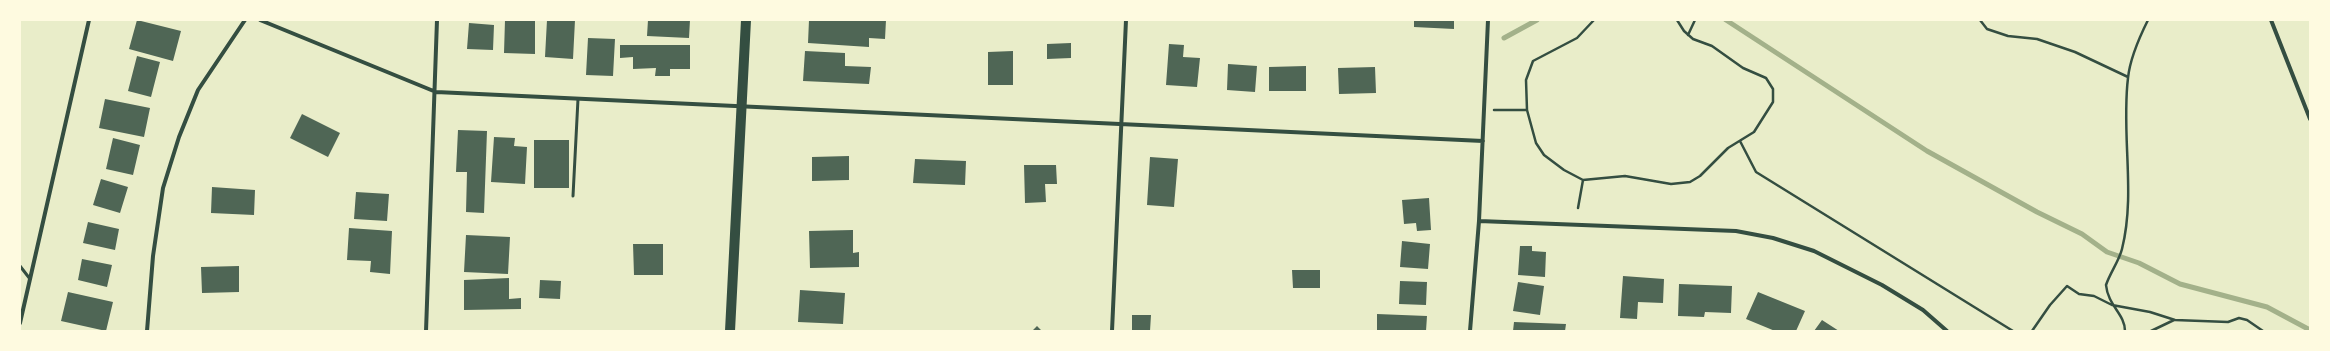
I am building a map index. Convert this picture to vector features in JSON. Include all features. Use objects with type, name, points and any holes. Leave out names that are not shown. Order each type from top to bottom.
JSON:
[{"type":"main road","points":[[730,331],[746,20]]},
{"type":"street","points":[[20,323],[89,20]]},
{"type":"street","points":[[147,331],[153,256],[163,188],[179,137],[198,90],[245,20]]},
{"type":"street","points":[[260,20],[436,92],[578,100],[1483,141]]},
{"type":"street","points":[[426,331],[436,92],[437,20]]},
{"type":"street","points":[[1112,331],[1123,124],[1126,20]]},
{"type":"street","points":[[1470,331],[1479,221],[1488,20]]},
{"type":"street","points":[[2271,20],[2310,119]]},
{"type":"street","points":[[1479,221],[1736,231],[1773,238],[1814,251],[1882,285],[1923,310],[1947,331]]},
{"type":"lane","points":[[573,196],[578,100]]},
{"type":"lane","points":[[20,266],[30,279]]},
{"type":"path","points":[[1594,20],[1577,38],[1533,61],[1526,80],[1527,110],[1536,143],[1544,155],[1564,170],[1583,180],[1625,176],[1671,184],[1690,182],[1700,176],[1728,148],[1754,132],[1773,102],[1773,89],[1766,78],[1743,68],[1717,49],[1688,35],[1677,20]]},
{"type":"path","points":[[1688,35],[1695,20]]},
{"type":"path","points":[[1980,20],[1987,28],[2008,36],[2037,39],[2075,52],[2128,77]]},
{"type":"path","points":[[2125,331],[2124,320],[2112,305],[2106,285],[2112,269],[2122,251],[2126,229],[2129,165],[2128,77],[2139,39],[2148,20]]},
{"type":"path","points":[[1492,110],[1527,110]]},
{"type":"path","points":[[1740,141],[1756,172],[2013,331]]},
{"type":"path","points":[[1578,208],[1583,180]]},
{"type":"path","points":[[2032,331],[2050,305],[2067,286],[2079,294],[2094,296],[2112,305],[2150,312],[2175,320],[2228,322],[2238,318],[2247,320],[2263,331]]},
{"type":"path","points":[[2151,331],[2175,320]]},
{"type":"building","points":[[137,20],[181,31],[173,61],[129,49]]},
{"type":"building","points":[[505,20],[535,20],[535,54],[504,53]]},
{"type":"building","points":[[547,20],[575,20],[573,59],[545,57]]},
{"type":"building","points":[[648,20],[690,20],[689,38],[647,36]]},
{"type":"building","points":[[809,20],[886,20],[885,39],[869,38],[869,47],[808,43]]},
{"type":"building","points":[[1414,20],[1454,20],[1454,29],[1414,27]]},
{"type":"building","points":[[469,23],[494,25],[493,50],[467,49]]},
{"type":"building","points":[[588,38],[615,39],[613,76],[586,75]]},
{"type":"building","points":[[1071,43],[1071,58],[1047,59],[1047,44]]},
{"type":"building","points":[[1169,44],[1184,45],[1183,57],[1200,58],[1197,87],[1166,85]]},
{"type":"building","points":[[620,45],[690,45],[690,69],[670,69],[670,76],[655,76],[656,68],[633,69],[633,57],[620,58]]},
{"type":"building","points":[[805,51],[845,53],[845,66],[871,67],[869,84],[803,81]]},
{"type":"building","points":[[1013,51],[1013,85],[988,85],[988,52]]},
{"type":"building","points":[[137,56],[160,62],[151,97],[128,91]]},
{"type":"building","points":[[1228,64],[1257,66],[1255,92],[1227,90]]},
{"type":"building","points":[[1306,66],[1306,91],[1269,91],[1269,67]]},
{"type":"building","points":[[1375,67],[1376,93],[1339,94],[1338,68]]},
{"type":"building","points":[[105,99],[150,108],[144,137],[99,128]]},
{"type":"building","points":[[302,114],[340,133],[328,157],[290,138]]},
{"type":"building","points":[[458,130],[487,131],[484,213],[466,212],[467,172],[456,172]]},
{"type":"building","points":[[494,137],[515,138],[514,146],[527,147],[525,184],[491,182]]},
{"type":"building","points":[[113,138],[140,145],[133,175],[106,169]]},
{"type":"building","points":[[534,140],[569,140],[569,188],[534,188]]},
{"type":"building","points":[[849,156],[849,180],[812,181],[812,157]]},
{"type":"building","points":[[1150,157],[1178,159],[1174,207],[1147,205]]},
{"type":"building","points":[[915,159],[966,161],[965,185],[913,183]]},
{"type":"building","points":[[1024,165],[1056,165],[1057,184],[1045,184],[1046,202],[1025,203]]},
{"type":"building","points":[[101,179],[128,187],[120,213],[93,205]]},
{"type":"building","points":[[212,187],[255,190],[254,215],[211,213]]},
{"type":"building","points":[[356,192],[389,194],[387,221],[354,219]]},
{"type":"building","points":[[1429,198],[1431,230],[1417,231],[1416,223],[1404,224],[1402,200]]},
{"type":"building","points":[[88,222],[119,229],[115,250],[83,243]]},
{"type":"building","points":[[349,228],[392,231],[390,274],[370,272],[371,261],[347,260]]},
{"type":"building","points":[[853,230],[853,253],[859,252],[859,267],[810,268],[809,231]]},
{"type":"building","points":[[466,235],[510,237],[508,274],[464,272]]},
{"type":"building","points":[[1402,241],[1430,244],[1428,269],[1400,267]]},
{"type":"building","points":[[633,244],[663,244],[663,275],[634,275]]},
{"type":"building","points":[[1520,246],[1532,246],[1532,251],[1546,252],[1545,277],[1518,275]]},
{"type":"building","points":[[82,259],[112,265],[107,287],[78,280]]},
{"type":"building","points":[[239,266],[239,292],[202,293],[201,267]]},
{"type":"building","points":[[1292,270],[1320,270],[1320,288],[1293,288]]},
{"type":"building","points":[[1623,276],[1664,279],[1663,303],[1638,302],[1637,319],[1620,318]]},
{"type":"building","points":[[509,278],[509,299],[521,298],[521,309],[464,310],[464,280]]},
{"type":"building","points":[[540,280],[561,281],[560,299],[539,298]]},
{"type":"building","points":[[1400,281],[1427,282],[1426,305],[1399,304]]},
{"type":"building","points":[[1518,282],[1544,286],[1540,315],[1513,311]]},
{"type":"building","points":[[1679,284],[1732,286],[1731,313],[1705,312],[1704,317],[1678,316]]},
{"type":"building","points":[[800,290],[845,293],[843,324],[798,322]]},
{"type":"building","points":[[68,292],[113,302],[106,331],[61,321]]},
{"type":"building","points":[[1758,292],[1805,311],[1796,331],[1775,331],[1746,319]]},
{"type":"building","points":[[1377,314],[1427,316],[1426,331],[1377,331]]},
{"type":"building","points":[[1132,315],[1151,315],[1150,331],[1132,331]]},
{"type":"building","points":[[1822,320],[1839,331],[1814,331]]},
{"type":"building","points":[[1514,322],[1566,324],[1565,331],[1513,331]]},
{"type":"building","points":[[1037,326],[1042,331],[1032,331]]},
{"type":"waterway","points":[[1504,38],[1537,20]]},
{"type":"waterway","points":[[1726,20],[1927,151],[2037,212],[2082,234],[2107,252],[2139,263],[2180,284],[2267,307],[2310,330]]}]
